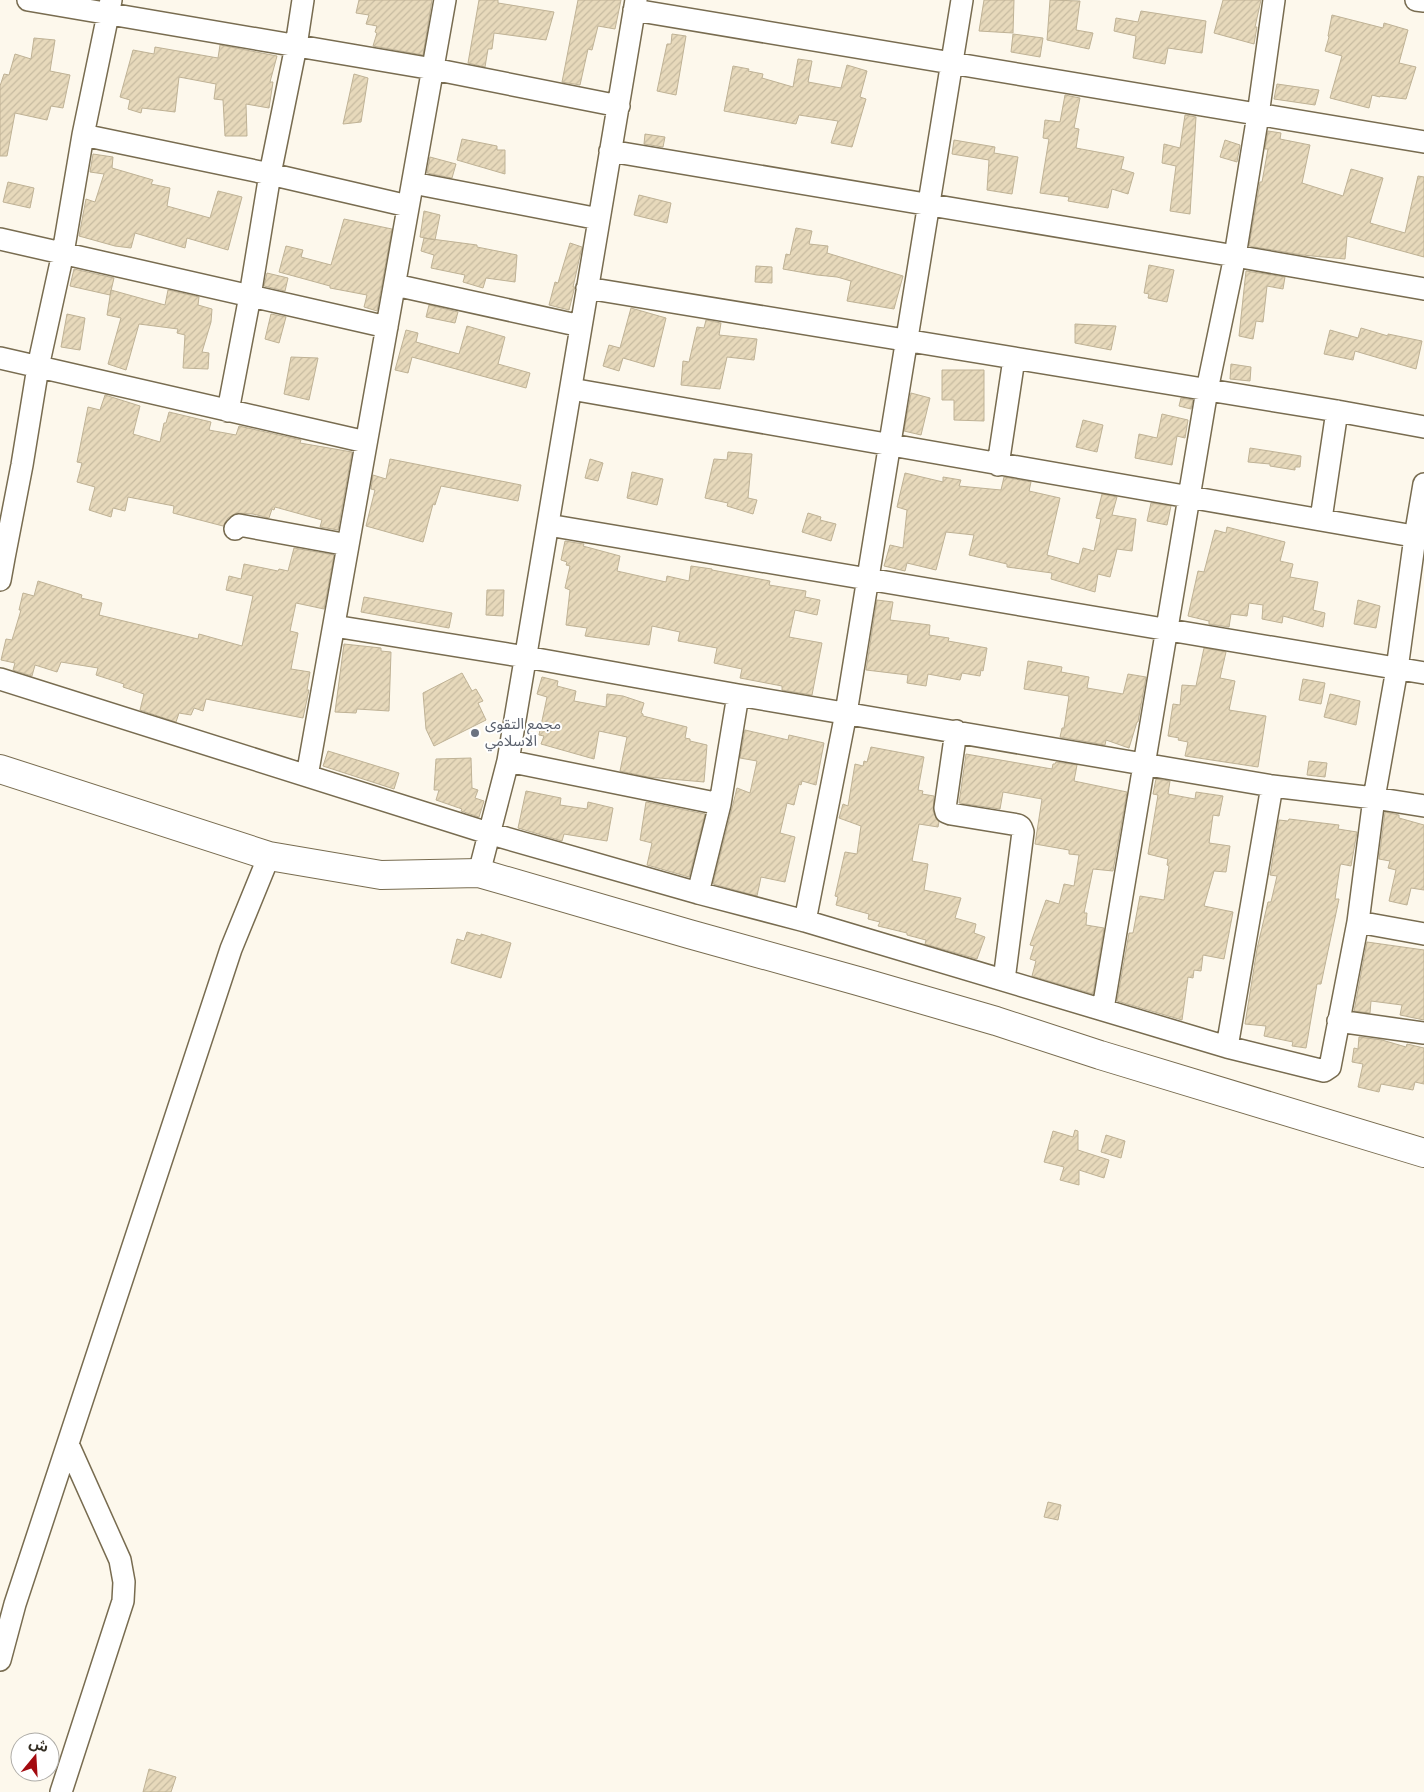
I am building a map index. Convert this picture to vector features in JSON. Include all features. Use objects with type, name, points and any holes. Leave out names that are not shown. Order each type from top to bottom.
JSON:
[{"type":"street","points":[[28,0],[110,7],[296,46],[619,106]]},
{"type":"street","points":[[228,410],[250,296],[270,174],[304,0]]},
{"type":"street","points":[[307,776],[445,0]]},
{"type":"street","points":[[805,921],[846,713],[889,445],[908,342],[928,204],[962,0]]},
{"type":"street","points":[[1103,1009],[1189,497],[1235,256],[1258,115],[1274,0]]},
{"type":"street","points":[[1416,0],[1424,1]]},
{"type":"street","points":[[479,873],[508,761],[635,5],[953,63],[1424,142]]},
{"type":"street","points":[[0,580],[2,557],[22,465],[38,367],[63,253],[83,135],[110,7]]},
{"type":"street","points":[[83,135],[270,174],[408,206]]},
{"type":"street","points":[[610,152],[1424,289]]},
{"type":"street","points":[[413,183],[600,219]]},
{"type":"street","points":[[0,239],[387,327]]},
{"type":"street","points":[[395,284],[581,326]]},
{"type":"street","points":[[588,288],[1337,411],[1424,427]]},
{"type":"street","points":[[0,358],[366,442]]},
{"type":"street","points":[[998,465],[1014,359]]},
{"type":"street","points":[[571,389],[998,465],[1321,519],[1419,538]]},
{"type":"street","points":[[1321,519],[1337,411]]},
{"type":"street","points":[[0,679],[488,833],[698,893],[805,921],[1228,1048],[1324,1071],[1330,1067],[1358,922],[1374,798],[1419,538],[1424,484]]},
{"type":"street","points":[[235,529],[238,525],[348,545]]},
{"type":"street","points":[[548,525],[1424,673]]},
{"type":"street","points":[[334,626],[526,657],[1272,786],[1424,806]]},
{"type":"street","points":[[698,893],[720,804],[738,695]]},
{"type":"street","points":[[956,731],[946,812],[1018,825],[1023,832],[1004,980]]},
{"type":"street","points":[[508,761],[720,804]]},
{"type":"street","points":[[0,769],[268,856],[381,875],[479,873],[679,932],[986,1018],[1100,1055],[1424,1153]]},
{"type":"street","points":[[1228,1048],[1272,786]]},
{"type":"street","points":[[0,1658],[15,1604],[231,949],[268,856]]},
{"type":"street","points":[[1358,922],[1424,934]]},
{"type":"street","points":[[1338,1020],[1424,1033]]},
{"type":"street","points":[[61,1792],[123,1602],[124,1582],[120,1560],[68,1444]]},
{"type":"building","points":[[359,0],[432,0],[423,55],[373,46],[377,26],[366,24],[369,15],[356,13]]},
{"type":"building","points":[[479,0],[498,0],[498,3],[554,12],[546,40],[494,33],[492,49],[488,49],[485,67],[468,63]]},
{"type":"building","points":[[578,0],[621,0],[615,29],[598,26],[592,50],[588,49],[580,85],[562,82]]},
{"type":"building","points":[[984,0],[1014,0],[1013,33],[979,31]]},
{"type":"building","points":[[1050,0],[1080,1],[1076,30],[1093,33],[1089,49],[1047,40]]},
{"type":"building","points":[[1223,0],[1261,0],[1255,27],[1257,27],[1254,44],[1214,33]]},
{"type":"building","points":[[1141,11],[1206,21],[1202,53],[1168,48],[1165,64],[1133,58],[1136,36],[1114,31],[1116,18],[1138,22]]},
{"type":"building","points":[[1332,15],[1383,28],[1384,23],[1408,30],[1399,63],[1416,67],[1406,99],[1372,95],[1369,108],[1330,98],[1342,56],[1325,51]]},
{"type":"building","points":[[672,34],[686,36],[676,95],[657,91],[667,44],[671,44]]},
{"type":"building","points":[[1013,34],[1043,38],[1040,57],[1011,52]]},
{"type":"building","points":[[34,38],[55,40],[50,71],[70,75],[63,108],[51,106],[47,120],[15,113],[7,156],[0,156],[0,86],[4,74],[9,75],[15,54],[31,59]]},
{"type":"building","points":[[220,45],[277,56],[270,82],[273,82],[269,108],[246,104],[247,136],[225,136],[223,100],[214,99],[216,84],[179,77],[175,112],[142,108],[141,113],[128,109],[130,100],[120,97],[133,50],[154,54],[155,47],[218,58]]},
{"type":"building","points":[[798,59],[812,61],[808,82],[841,88],[847,65],[867,71],[860,97],[866,99],[852,147],[831,143],[838,121],[799,115],[796,124],[724,111],[733,66],[749,69],[748,71],[763,74],[762,78],[793,87]]},
{"type":"building","points":[[354,74],[368,78],[361,122],[343,124]]},
{"type":"building","points":[[1277,84],[1319,90],[1315,105],[1274,99]]},
{"type":"building","points":[[1065,95],[1080,98],[1074,128],[1079,129],[1076,148],[1124,157],[1121,169],[1134,173],[1128,194],[1112,189],[1108,208],[1068,201],[1069,197],[1040,193],[1049,139],[1043,138],[1045,120],[1060,122]]},
{"type":"building","points":[[1185,115],[1196,117],[1190,214],[1170,211],[1176,166],[1162,163],[1164,144],[1180,148]]},
{"type":"building","points":[[1268,131],[1281,133],[1280,139],[1310,145],[1302,183],[1343,196],[1351,169],[1383,178],[1370,223],[1405,233],[1418,176],[1424,177],[1424,257],[1347,236],[1345,259],[1302,255],[1249,246],[1260,182],[1262,182],[1268,149],[1265,149]]},
{"type":"building","points":[[645,134],[665,137],[663,147],[644,144]]},
{"type":"building","points":[[462,139],[497,146],[497,150],[505,150],[505,174],[457,160]]},
{"type":"building","points":[[954,140],[995,147],[994,153],[1018,157],[1012,194],[987,190],[989,160],[952,154]]},
{"type":"building","points":[[1225,140],[1240,145],[1237,162],[1220,157]]},
{"type":"building","points":[[93,154],[113,157],[112,168],[153,180],[151,184],[170,188],[167,206],[210,218],[218,191],[242,197],[228,250],[187,238],[185,248],[135,233],[131,248],[115,246],[79,236],[86,199],[95,202],[104,174],[90,172]]},
{"type":"building","points":[[430,157],[456,164],[452,178],[427,173]]},
{"type":"building","points":[[8,182],[34,188],[30,208],[3,202]]},
{"type":"building","points":[[639,195],[671,203],[667,223],[634,215]]},
{"type":"building","points":[[424,211],[440,215],[435,240],[420,237]]},
{"type":"building","points":[[344,219],[392,229],[377,311],[364,307],[367,295],[330,288],[330,286],[279,272],[286,246],[303,250],[301,257],[331,265]]},
{"type":"building","points":[[796,228],[812,231],[809,244],[828,246],[827,253],[903,276],[894,309],[847,301],[851,281],[837,277],[783,269],[786,254],[790,255]]},
{"type":"building","points":[[424,238],[477,245],[477,247],[517,255],[515,282],[486,278],[483,288],[463,282],[465,275],[431,268],[434,255],[421,251]]},
{"type":"building","points":[[570,243],[582,247],[569,310],[549,305],[555,282],[558,283]]},
{"type":"building","points":[[1149,265],[1174,270],[1167,302],[1148,298],[1149,294],[1144,293]]},
{"type":"building","points":[[756,266],[772,267],[772,283],[755,282]]},
{"type":"building","points":[[74,269],[114,278],[110,295],[70,286]]},
{"type":"building","points":[[1246,271],[1285,277],[1283,289],[1267,286],[1263,322],[1256,321],[1253,339],[1239,336]]},
{"type":"building","points":[[267,273],[288,278],[285,291],[264,286]]},
{"type":"building","points":[[111,290],[165,305],[168,290],[199,297],[198,305],[212,309],[211,322],[202,352],[209,353],[208,369],[183,368],[185,335],[177,333],[178,329],[139,324],[126,370],[108,364],[121,318],[107,315]]},
{"type":"building","points":[[429,305],[458,312],[455,323],[426,317]]},
{"type":"building","points":[[631,308],[666,318],[654,367],[623,358],[619,371],[603,366],[609,345],[620,348]]},
{"type":"building","points":[[67,314],[85,318],[80,350],[61,347]]},
{"type":"building","points":[[271,314],[286,317],[279,343],[265,339]]},
{"type":"building","points":[[706,320],[721,323],[719,335],[757,339],[754,360],[727,357],[720,389],[681,385],[683,361],[689,362],[697,327],[704,328]]},
{"type":"building","points":[[1075,324],[1116,326],[1111,350],[1075,343]]},
{"type":"building","points":[[467,326],[505,337],[498,364],[530,373],[526,388],[412,357],[408,373],[395,370],[406,330],[418,333],[416,342],[459,354]]},
{"type":"building","points":[[1361,328],[1388,336],[1388,334],[1422,341],[1416,369],[1355,351],[1353,360],[1324,354],[1330,330],[1358,338]]},
{"type":"building","points":[[291,357],[318,358],[309,400],[284,394]]},
{"type":"building","points":[[1231,364],[1251,367],[1250,381],[1230,379]]},
{"type":"building","points":[[942,370],[984,370],[984,421],[954,420],[954,400],[942,400]]},
{"type":"building","points":[[911,393],[930,398],[921,435],[904,431]]},
{"type":"building","points":[[105,395],[140,406],[133,434],[160,442],[164,423],[166,423],[169,412],[211,422],[209,430],[236,435],[239,426],[301,440],[300,443],[352,452],[338,530],[320,527],[322,520],[275,507],[274,510],[272,509],[269,518],[253,514],[236,513],[228,518],[223,526],[173,513],[174,506],[128,497],[125,511],[113,508],[111,517],[89,510],[95,487],[77,482],[82,463],[77,462],[88,407],[100,410]]},
{"type":"building","points":[[1181,398],[1193,400],[1191,409],[1179,406]]},
{"type":"building","points":[[1162,414],[1188,420],[1185,438],[1177,436],[1172,465],[1135,458],[1139,434],[1157,438]]},
{"type":"building","points":[[1083,420],[1103,425],[1097,452],[1076,447]]},
{"type":"building","points":[[1250,448],[1301,456],[1300,467],[1295,467],[1295,470],[1270,466],[1270,464],[1248,462]]},
{"type":"building","points":[[728,452],[752,454],[748,498],[757,500],[753,514],[727,506],[728,503],[705,498],[714,459],[727,460]]},
{"type":"building","points":[[390,459],[521,485],[518,501],[441,486],[435,505],[433,504],[423,542],[366,526],[375,490],[371,489],[373,475],[386,479]]},
{"type":"building","points":[[590,459],[603,463],[598,481],[585,478]]},
{"type":"building","points":[[632,472],[663,479],[657,505],[627,498]]},
{"type":"building","points":[[905,473],[943,482],[943,477],[961,480],[959,486],[1001,490],[1004,477],[1031,482],[1029,491],[1060,498],[1047,555],[1079,564],[1083,548],[1094,551],[1101,519],[1096,518],[1102,494],[1117,497],[1112,515],[1136,519],[1132,551],[1117,549],[1110,577],[1098,574],[1095,592],[1051,579],[1052,573],[1007,567],[1007,564],[969,555],[974,535],[946,532],[936,570],[907,563],[905,571],[884,566],[890,545],[903,548],[907,510],[897,507]]},
{"type":"building","points":[[1151,503],[1171,506],[1167,525],[1147,521]]},
{"type":"building","points":[[808,513],[821,517],[820,520],[836,524],[831,541],[802,532]]},
{"type":"building","points":[[1227,527],[1285,542],[1280,561],[1293,564],[1290,577],[1318,582],[1313,610],[1325,613],[1323,627],[1283,616],[1282,623],[1262,619],[1263,605],[1249,603],[1247,616],[1231,614],[1229,627],[1209,624],[1209,621],[1188,616],[1198,571],[1204,572],[1215,530],[1226,533]]},
{"type":"building","points":[[565,541],[584,544],[583,546],[620,556],[617,571],[666,582],[667,576],[689,581],[691,566],[770,581],[769,585],[806,591],[805,597],[820,600],[817,615],[795,610],[789,637],[822,643],[812,695],[782,690],[782,686],[740,678],[742,669],[714,663],[717,648],[678,641],[680,632],[652,626],[649,645],[585,636],[587,628],[566,625],[570,590],[565,588],[570,566],[566,565],[567,562],[561,560]]},
{"type":"building","points":[[294,548],[334,555],[324,609],[296,603],[290,631],[298,633],[291,669],[310,672],[307,690],[309,690],[303,718],[206,699],[203,711],[194,708],[191,715],[179,713],[176,722],[140,710],[144,694],[123,687],[124,684],[96,675],[98,668],[61,662],[57,672],[35,665],[32,676],[13,670],[15,663],[1,660],[6,639],[12,640],[21,610],[19,610],[23,593],[34,596],[38,581],[82,595],[81,598],[102,603],[99,615],[198,639],[199,634],[242,646],[253,596],[226,590],[229,576],[241,579],[244,564],[278,571],[279,569],[288,571]]},
{"type":"building","points":[[487,590],[504,590],[503,616],[486,615]]},
{"type":"building","points":[[364,597],[452,613],[449,628],[361,612]]},
{"type":"building","points":[[877,600],[893,602],[890,620],[930,625],[929,635],[949,638],[948,641],[987,648],[983,671],[981,670],[980,676],[962,673],[960,680],[928,674],[926,686],[907,683],[908,675],[866,670]]},
{"type":"building","points":[[1358,600],[1380,606],[1376,628],[1354,624]]},
{"type":"building","points":[[344,644],[381,648],[381,651],[391,652],[389,711],[357,709],[356,713],[335,712]]},
{"type":"building","points":[[1204,648],[1226,652],[1220,678],[1235,681],[1229,710],[1266,716],[1258,767],[1185,756],[1188,742],[1168,736],[1173,704],[1180,705],[1182,685],[1196,686]]},
{"type":"building","points":[[1028,661],[1062,667],[1061,672],[1089,677],[1087,688],[1123,694],[1128,674],[1146,677],[1138,722],[1129,748],[1106,740],[1105,745],[1060,737],[1062,728],[1064,728],[1069,696],[1024,689]]},
{"type":"building","points":[[462,673],[472,691],[476,689],[483,701],[478,703],[486,720],[434,746],[426,729],[423,693]]},
{"type":"building","points":[[542,677],[558,681],[557,686],[576,691],[574,701],[606,707],[607,694],[623,696],[644,703],[641,713],[643,716],[687,727],[685,738],[707,745],[704,782],[648,777],[620,771],[627,737],[599,731],[594,759],[541,744],[544,736],[539,735],[547,697],[537,694]]},
{"type":"building","points":[[1303,679],[1325,683],[1321,704],[1299,700]]},
{"type":"building","points":[[1330,694],[1360,701],[1356,725],[1324,717]]},
{"type":"building","points":[[745,730],[788,740],[789,735],[824,743],[816,785],[802,781],[801,785],[799,784],[794,805],[787,803],[780,833],[795,837],[785,882],[761,877],[757,896],[713,884],[737,788],[750,793],[757,761],[740,758]]},
{"type":"building","points":[[871,747],[924,757],[918,790],[923,791],[922,794],[934,796],[933,811],[939,822],[938,827],[919,824],[912,861],[928,864],[924,890],[961,898],[955,918],[976,924],[974,933],[985,937],[977,959],[925,944],[926,940],[907,935],[907,933],[878,926],[880,922],[868,919],[869,914],[836,905],[838,897],[835,896],[845,852],[857,854],[861,826],[839,818],[843,804],[848,806],[855,764],[863,766],[864,761],[867,762]]},
{"type":"building","points":[[328,751],[399,773],[394,789],[323,766]]},
{"type":"building","points":[[966,754],[1052,769],[1053,764],[1056,762],[1077,765],[1074,781],[1127,792],[1113,871],[1093,869],[1084,913],[1087,913],[1086,925],[1104,928],[1093,994],[1032,976],[1036,961],[1030,959],[1034,946],[1030,945],[1046,900],[1059,904],[1064,884],[1074,886],[1079,855],[1069,854],[1069,850],[1035,844],[1042,799],[1003,792],[1000,809],[959,803]]},
{"type":"building","points":[[471,758],[472,788],[478,790],[475,798],[484,801],[479,817],[436,800],[439,790],[434,790],[436,759]]},
{"type":"building","points":[[1309,761],[1327,763],[1325,777],[1307,775]]},
{"type":"building","points":[[1156,779],[1170,781],[1168,794],[1195,799],[1196,792],[1223,796],[1219,816],[1213,815],[1209,843],[1230,846],[1226,872],[1214,871],[1204,906],[1233,912],[1224,959],[1203,955],[1201,971],[1194,970],[1193,978],[1188,977],[1182,1020],[1117,1001],[1129,933],[1133,933],[1140,896],[1164,900],[1169,866],[1167,865],[1168,859],[1148,854],[1158,795],[1153,794]]},
{"type":"building","points":[[526,791],[561,798],[560,805],[587,809],[588,802],[613,808],[607,841],[564,834],[562,841],[518,828]]},
{"type":"building","points":[[646,802],[705,814],[689,877],[647,865],[652,843],[640,840]]},
{"type":"building","points":[[1385,812],[1399,815],[1399,818],[1424,825],[1424,890],[1411,888],[1407,905],[1389,901],[1396,870],[1388,868],[1390,861],[1379,859]]},
{"type":"building","points":[[1289,819],[1339,825],[1338,829],[1357,832],[1351,866],[1341,864],[1340,866],[1335,899],[1339,899],[1321,984],[1317,984],[1306,1048],[1292,1046],[1293,1042],[1264,1036],[1266,1026],[1245,1024],[1257,949],[1268,902],[1271,902],[1277,876],[1270,875],[1279,820],[1288,821]]},
{"type":"building","points":[[467,932],[511,943],[501,978],[451,963],[457,939],[464,941]]},
{"type":"building","points":[[1367,942],[1424,950],[1424,1020],[1400,1015],[1402,1005],[1371,1001],[1370,1013],[1354,1011]]},
{"type":"building","points":[[1359,1037],[1382,1040],[1406,1047],[1407,1044],[1424,1048],[1424,1084],[1415,1082],[1413,1090],[1381,1084],[1379,1092],[1358,1087],[1363,1064],[1352,1062],[1354,1048],[1358,1049]]},
{"type":"building","points":[[1075,1130],[1078,1131],[1078,1150],[1109,1160],[1104,1178],[1079,1170],[1079,1185],[1060,1180],[1064,1167],[1044,1162],[1053,1131],[1073,1137]]},
{"type":"building","points":[[1106,1135],[1125,1141],[1121,1158],[1101,1152]]},
{"type":"building","points":[[1048,1502],[1061,1505],[1058,1520],[1044,1517]]},
{"type":"building","points":[[149,1769],[176,1777],[171,1792],[143,1792]]},
{"type":"place","name":"مجمع التقوى الاسلامي","points":[[475,733]]}]
